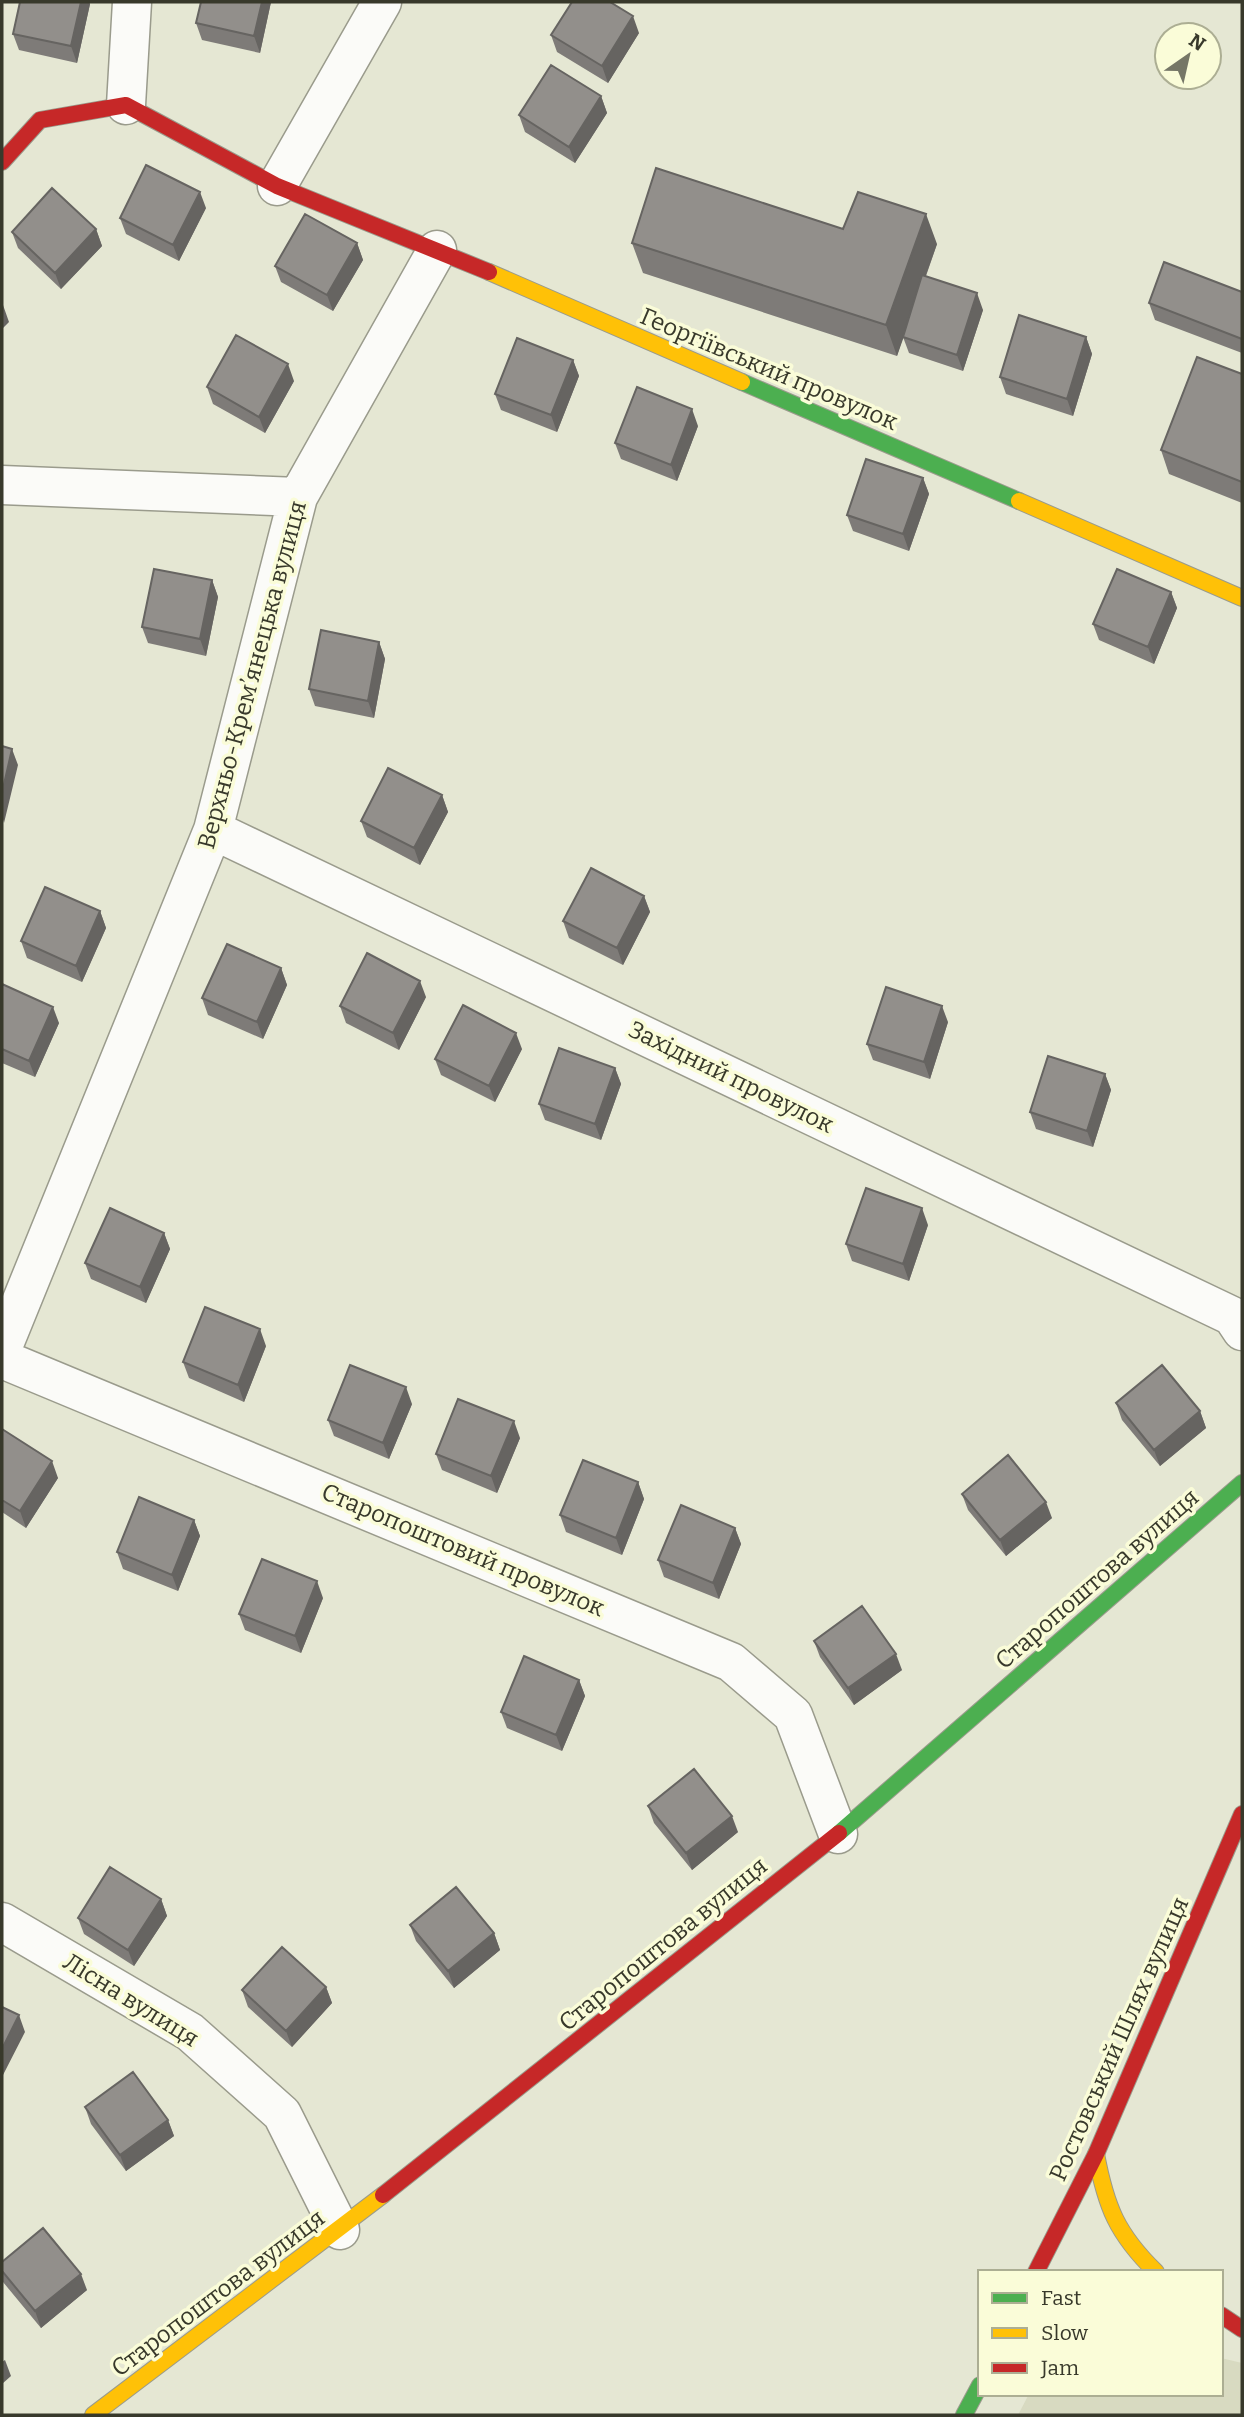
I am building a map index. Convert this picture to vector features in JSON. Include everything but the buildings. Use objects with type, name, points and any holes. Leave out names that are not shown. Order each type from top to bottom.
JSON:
[{"type":"main road","points":[[2,162],[40,120],[126,105]]},
{"type":"main road","name":"Георгіївський провулок","points":[[126,105],[277,186],[437,250],[1242,598]]},
{"type":"main road","name":"Старопоштова вулиця","points":[[93,2415],[340,2230],[838,1833],[1242,1483]]},
{"type":"main road","name":"Ростовський Шлях вулиця","points":[[1037,2270],[1096,2154],[1240,1818]]},
{"type":"main road","points":[[1096,2154],[1105,2206],[1127,2245],[1154,2270]]},
{"type":"main road","points":[[1223,2316],[1242,2329]]},
{"type":"main road","points":[[1223,2331],[1242,2336]]},
{"type":"main road","points":[[964,2415],[978,2389]]},
{"type":"street","points":[[126,105],[132,2]]},
{"type":"street","points":[[277,186],[382,2]]},
{"type":"street","name":"Верхньо-Крем’янецька вулиця","points":[[2,1349],[213,830],[298,497],[437,250]]},
{"type":"street","points":[[2,485],[298,497]]},
{"type":"street","name":"Західний провулок","points":[[213,830],[1231,1316],[1242,1331]]},
{"type":"street","name":"Старопоштовий провулок","points":[[2,1359],[731,1662],[793,1715],[838,1833]]},
{"type":"street","name":"Лісна вулиця","points":[[2,1922],[190,2032],[282,2114],[340,2230]]},
{"type":"green space","points":[[1223,2358],[1242,2363],[1242,2415],[1018,2415],[1028,2396],[1223,2396]]},
{"type":"traffic: fast","points":[[742,382],[1019,501]]},
{"type":"traffic: fast","points":[[839,1833],[1242,1483]]},
{"type":"traffic: fast","points":[[964,2415],[978,2389]]},
{"type":"traffic: slow","points":[[489,272],[742,382]]},
{"type":"traffic: slow","points":[[1019,501],[1242,598]]},
{"type":"traffic: slow","points":[[1096,2154],[1104,2189],[1115,2219],[1132,2245],[1154,2270]]},
{"type":"traffic: slow","points":[[93,2415],[383,2195]]},
{"type":"traffic: jam","points":[[2,162],[40,120],[126,105],[277,186],[489,272]]},
{"type":"traffic: jam","points":[[1037,2270],[1096,2154],[1242,1814]]},
{"type":"traffic: jam","points":[[383,2195],[839,1833]]},
{"type":"traffic: jam","points":[[1223,2316],[1242,2329]]}]
